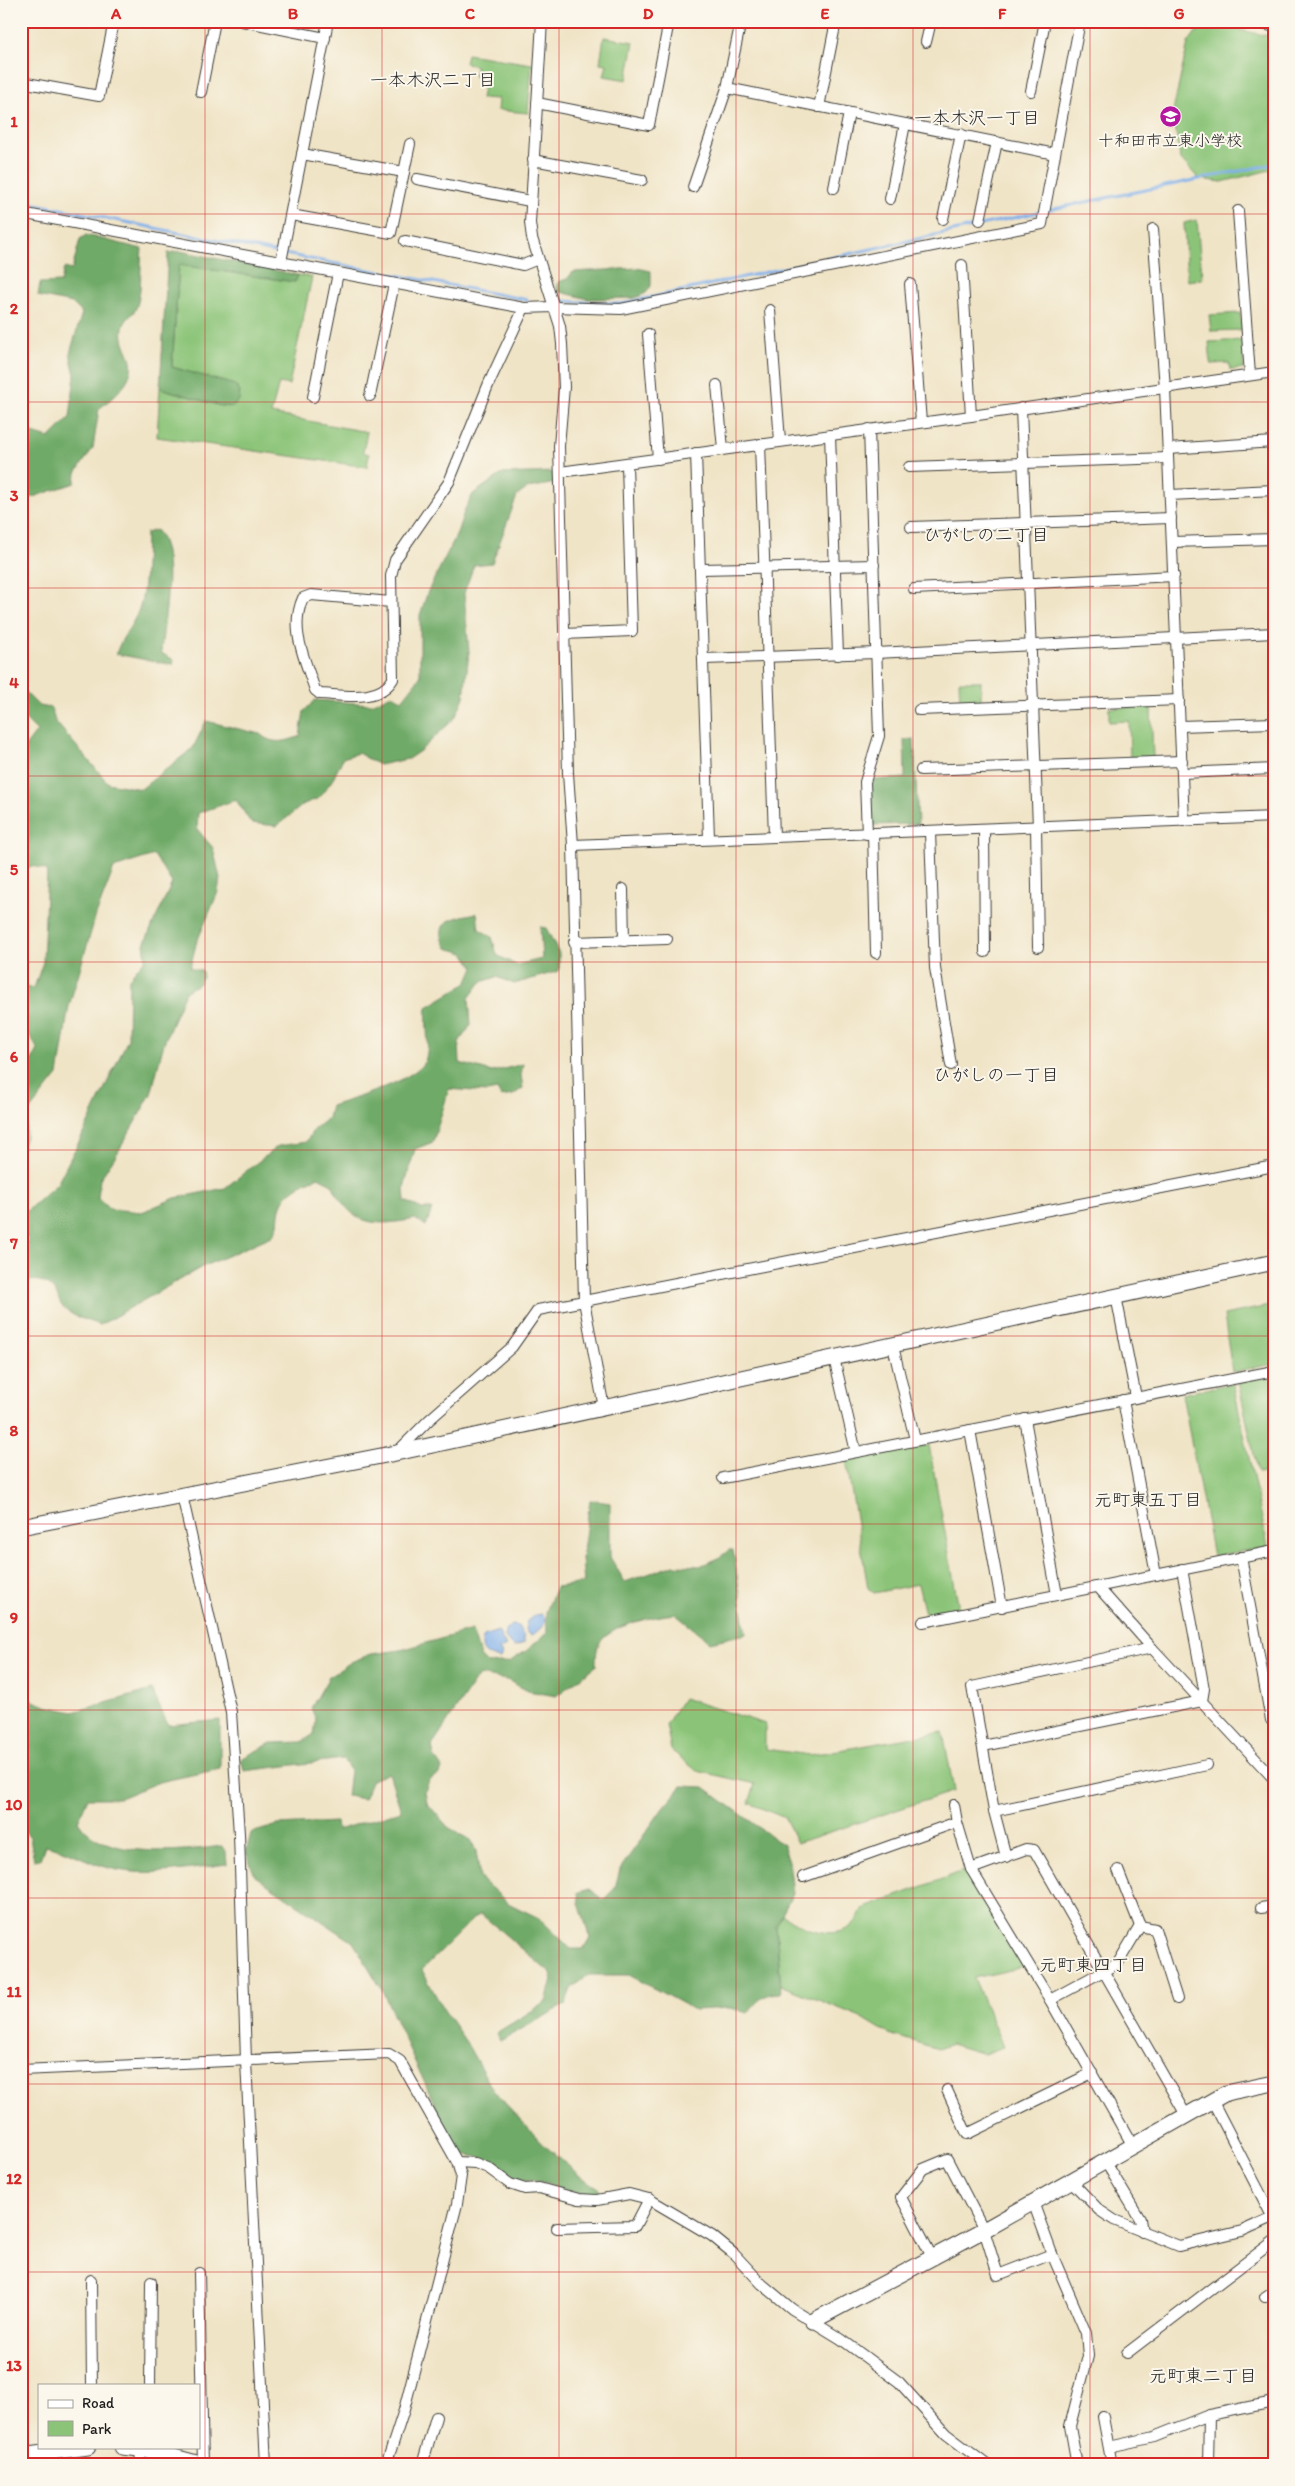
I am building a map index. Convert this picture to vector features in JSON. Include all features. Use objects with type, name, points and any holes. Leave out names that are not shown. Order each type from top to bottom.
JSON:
[{"type":"street","points":[[21,34],[24,21]]},
{"type":"street","points":[[21,82],[99,96],[114,21]]},
{"type":"street","points":[[201,92],[215,21]]},
{"type":"street","points":[[242,21],[325,38]]},
{"type":"street","points":[[282,256],[328,21]]},
{"type":"street","points":[[542,21],[530,200],[532,238],[552,307],[560,326],[562,344],[564,387],[560,428],[560,472],[568,773],[573,845],[584,1301],[604,1408]]},
{"type":"street","points":[[537,103],[649,125],[669,21]]},
{"type":"street","points":[[693,187],[727,88],[741,21]]},
{"type":"street","points":[[819,107],[836,21]]},
{"type":"street","points":[[926,42],[930,21]]},
{"type":"street","points":[[1031,91],[1045,21]]},
{"type":"street","points":[[21,213],[282,256],[338,274],[524,308],[621,309],[1042,224],[1080,21]]},
{"type":"street","points":[[1261,21],[1274,24]]},
{"type":"street","points":[[727,88],[1055,154]]},
{"type":"street","points":[[834,188],[849,113]]},
{"type":"street","points":[[890,199],[905,124]]},
{"type":"street","points":[[943,219],[961,134]]},
{"type":"street","points":[[980,220],[997,142]]},
{"type":"street","points":[[291,215],[391,233],[410,144]]},
{"type":"street","points":[[302,154],[404,172]]},
{"type":"street","points":[[533,160],[642,180]]},
{"type":"street","points":[[417,180],[530,200]]},
{"type":"street","points":[[1238,211],[1250,375]]},
{"type":"street","points":[[1153,229],[1165,388],[1184,821]]},
{"type":"street","points":[[404,241],[523,265],[538,260]]},
{"type":"street","points":[[962,266],[971,416]]},
{"type":"street","points":[[313,397],[338,274]]},
{"type":"street","points":[[370,396],[394,284]]},
{"type":"street","points":[[910,284],[921,422]]},
{"type":"street","points":[[391,602],[311,595],[303,598],[299,608],[297,638],[315,690],[320,694],[363,696],[380,692],[393,679],[391,576],[395,560],[450,482],[489,383],[524,308]]},
{"type":"street","points":[[770,310],[780,442]]},
{"type":"street","points":[[648,334],[658,459]]},
{"type":"street","points":[[560,472],[971,416],[1274,372]]},
{"type":"street","points":[[717,386],[723,449]]},
{"type":"street","points":[[1021,408],[1036,766],[1038,947]]},
{"type":"street","points":[[868,429],[879,736],[865,782],[870,833],[876,953]]},
{"type":"street","points":[[830,435],[838,655]]},
{"type":"street","points":[[909,467],[1168,454],[1274,442]]},
{"type":"street","points":[[760,444],[774,836]]},
{"type":"street","points":[[696,453],[709,838]]},
{"type":"street","points":[[564,634],[632,631],[627,464]]},
{"type":"street","points":[[1170,495],[1274,490]]},
{"type":"street","points":[[911,527],[1171,518]]},
{"type":"street","points":[[1172,542],[1274,539]]},
{"type":"street","points":[[701,569],[874,565]]},
{"type":"street","points":[[914,589],[1174,576]]},
{"type":"street","points":[[704,659],[876,654],[1274,632]]},
{"type":"street","points":[[918,710],[1179,700]]},
{"type":"street","points":[[1180,726],[1274,723]]},
{"type":"street","points":[[921,770],[1182,761]]},
{"type":"street","points":[[1182,773],[1274,769]]},
{"type":"street","points":[[573,845],[709,838],[930,832],[1274,817]]},
{"type":"street","points":[[984,829],[985,952]]},
{"type":"street","points":[[930,832],[934,968],[951,1064]]},
{"type":"street","points":[[623,889],[624,941]]},
{"type":"street","points":[[574,942],[667,939]]},
{"type":"street","points":[[396,1453],[429,1420],[512,1346],[538,1310],[1274,1166]]},
{"type":"street","points":[[21,1527],[396,1453],[1274,1262]]},
{"type":"street","points":[[1116,1296],[1136,1397]]},
{"type":"street","points":[[893,1346],[915,1440]]},
{"type":"street","points":[[834,1358],[856,1452]]},
{"type":"street","points":[[723,1478],[1274,1371]]},
{"type":"street","points":[[1123,1400],[1156,1575]]},
{"type":"street","points":[[1025,1419],[1057,1595]]},
{"type":"street","points":[[970,1430],[1002,1607]]},
{"type":"street","points":[[182,1495],[231,1712],[239,1834],[246,2061],[266,2465]]},
{"type":"street","points":[[923,1622],[1274,1551]]},
{"type":"street","points":[[1241,1557],[1270,1720]]},
{"type":"street","points":[[1182,1569],[1204,1689],[1202,1701]]},
{"type":"street","points":[[1098,1587],[1274,1779]]},
{"type":"street","points":[[1006,1857],[994,1811],[972,1687],[1152,1648]]},
{"type":"street","points":[[982,1746],[1202,1701]]},
{"type":"street","points":[[994,1811],[1207,1766]]},
{"type":"street","points":[[954,1805],[971,1870],[1050,2000],[1133,2146]]},
{"type":"street","points":[[803,1877],[957,1822]]},
{"type":"street","points":[[971,1870],[1026,1849],[1034,1850],[1186,2115]]},
{"type":"street","points":[[1118,1870],[1140,1926]]},
{"type":"street","points":[[1261,1908],[1274,1906]]},
{"type":"street","points":[[1050,2000],[1118,1963],[1140,1926]]},
{"type":"street","points":[[1140,1926],[1155,1929],[1177,1999]]},
{"type":"street","points":[[21,2070],[389,2054],[400,2061],[457,2162],[461,2176],[457,2204],[404,2410],[386,2465]]},
{"type":"street","points":[[947,2090],[967,2134],[1092,2073]]},
{"type":"street","points":[[813,2321],[984,2230],[1226,2092],[1274,2083]]},
{"type":"street","points":[[1070,2180],[1099,2210],[1114,2220],[1167,2243],[1187,2246],[1242,2231],[1273,2219],[1212,2100]]},
{"type":"street","points":[[932,2257],[901,2197],[923,2169],[947,2159],[984,2230],[998,2275],[1052,2254]]},
{"type":"street","points":[[1105,2161],[1140,2219],[1142,2232]]},
{"type":"street","points":[[457,2162],[481,2166],[510,2184],[524,2189],[539,2188],[579,2199],[597,2200],[629,2194],[649,2198],[712,2236],[734,2254],[762,2284],[792,2309],[842,2339],[899,2382],[946,2434],[987,2465]]},
{"type":"street","points":[[557,2228],[635,2226],[649,2198]]},
{"type":"street","points":[[1033,2202],[1052,2254],[1086,2333],[1089,2347],[1070,2426],[1077,2465]]},
{"type":"street","points":[[1127,2353],[1274,2241]]},
{"type":"street","points":[[140,2465],[146,2449],[203,2465],[199,2273]]},
{"type":"street","points":[[91,2280],[92,2384]]},
{"type":"street","points":[[150,2384],[151,2282]]},
{"type":"street","points":[[1109,2447],[1154,2437],[1209,2415],[1274,2402]]},
{"type":"street","points":[[1208,2465],[1209,2415]]},
{"type":"street","points":[[422,2465],[436,2417]]},
{"type":"street","points":[[1103,2417],[1112,2465]]},
{"type":"street","points":[[21,2456],[42,2459],[84,2448]]},
{"type":"green space","points":[[1210,24],[1274,37],[1274,169],[1222,182],[1199,179],[1180,158],[1173,111],[1188,43],[1196,32]]},
{"type":"green space","points":[[604,37],[634,42],[627,80],[604,76],[607,64],[600,63]]},
{"type":"green space","points":[[467,54],[532,64],[528,113],[497,110],[498,99],[481,98],[485,79],[474,76],[476,66],[465,63]]},
{"type":"green space","points":[[1197,220],[1202,279],[1187,281],[1184,223]]},
{"type":"green space","points":[[86,235],[142,249],[139,300],[136,309],[124,325],[123,332],[124,343],[132,365],[123,387],[99,409],[93,448],[76,473],[75,483],[21,501],[21,432],[26,431],[49,438],[70,417],[75,375],[70,353],[82,313],[72,303],[38,296],[40,283],[61,282],[64,268],[72,270],[80,239]]},
{"type":"green space","points":[[180,251],[298,275],[295,282],[179,265],[172,367],[235,385],[240,392],[239,400],[233,407],[221,406],[160,388],[168,253]]},
{"type":"green space","points":[[179,265],[295,282],[298,275],[312,277],[289,385],[279,383],[271,414],[367,432],[363,452],[369,454],[367,467],[157,437],[160,388],[221,406],[188,372],[172,367]]},
{"type":"green space","points":[[637,268],[651,271],[651,286],[646,293],[635,298],[588,299],[557,291],[558,282],[567,279],[573,272]]},
{"type":"green space","points":[[1240,313],[1242,330],[1211,331],[1209,315]]},
{"type":"green space","points":[[1242,340],[1244,369],[1230,370],[1229,363],[1211,364],[1209,342]]},
{"type":"green space","points":[[552,472],[556,483],[528,488],[517,496],[492,563],[474,565],[464,593],[469,652],[464,697],[455,718],[420,751],[408,759],[379,765],[358,753],[343,758],[333,779],[319,798],[304,804],[277,826],[251,823],[236,800],[198,813],[197,829],[213,848],[220,878],[218,892],[196,944],[190,968],[202,971],[203,977],[198,984],[185,992],[164,1043],[151,1094],[118,1152],[100,1179],[98,1198],[110,1209],[142,1212],[175,1198],[225,1188],[278,1146],[306,1142],[314,1129],[328,1118],[331,1106],[399,1081],[412,1073],[421,1066],[426,1058],[428,1046],[427,1007],[467,983],[474,967],[464,953],[447,948],[443,939],[442,931],[444,926],[454,918],[461,916],[477,913],[479,929],[492,937],[497,955],[516,965],[542,959],[540,927],[546,928],[559,953],[559,971],[514,984],[497,977],[481,982],[469,998],[471,1025],[459,1042],[460,1063],[492,1072],[523,1064],[521,1075],[523,1088],[513,1095],[501,1097],[497,1090],[487,1092],[449,1089],[433,1142],[415,1149],[404,1188],[405,1201],[422,1209],[432,1209],[426,1226],[415,1219],[375,1223],[356,1216],[339,1198],[332,1184],[318,1177],[293,1190],[284,1200],[277,1228],[272,1236],[202,1267],[100,1325],[65,1310],[55,1292],[43,1282],[30,1281],[21,1285],[21,1256],[29,1252],[27,1237],[21,1234],[21,1216],[57,1184],[128,1039],[129,978],[146,958],[144,944],[172,883],[154,855],[114,868],[96,915],[69,1006],[58,1075],[26,1115],[26,1137],[21,1151],[21,1077],[38,1050],[21,1020],[21,987],[34,988],[43,962],[47,870],[32,866],[21,870],[21,752],[37,731],[21,715],[21,688],[39,706],[51,708],[55,721],[108,783],[141,789],[193,748],[206,721],[260,734],[269,740],[284,741],[300,736],[304,711],[315,700],[371,704],[392,695],[402,700],[420,677],[420,615],[428,591],[456,536],[465,509],[473,494],[502,474]]},
{"type":"green space","points":[[156,530],[163,540],[168,571],[161,653],[174,660],[173,665],[116,654],[141,601],[144,583],[146,533]]},
{"type":"green space","points":[[959,681],[981,681],[981,704],[960,704]]},
{"type":"green space","points":[[1151,707],[1153,758],[1130,759],[1129,721],[1109,722],[1109,708]]},
{"type":"green space","points":[[914,739],[918,824],[870,825],[871,780],[905,778],[904,740]]},
{"type":"green space","points":[[1274,1305],[1274,1364],[1232,1372],[1224,1315]]},
{"type":"green space","points":[[1274,1375],[1274,1470],[1258,1473],[1238,1381]]},
{"type":"green space","points":[[1233,1383],[1268,1547],[1213,1556],[1182,1394]]},
{"type":"green space","points":[[929,1445],[959,1609],[925,1614],[918,1584],[874,1593],[868,1588],[846,1459]]},
{"type":"green space","points":[[590,1500],[610,1503],[610,1557],[625,1582],[674,1565],[700,1566],[720,1557],[729,1550],[733,1550],[746,1634],[710,1642],[675,1614],[632,1623],[611,1632],[603,1639],[597,1648],[596,1666],[556,1696],[528,1691],[507,1680],[479,1675],[432,1745],[434,1757],[442,1768],[440,1774],[429,1780],[425,1792],[427,1803],[448,1827],[470,1840],[476,1851],[480,1878],[508,1903],[539,1918],[571,1949],[583,1949],[590,1938],[579,1903],[578,1892],[590,1889],[603,1900],[615,1888],[620,1869],[663,1808],[682,1786],[704,1787],[783,1845],[789,1861],[793,1893],[776,1926],[781,1993],[770,1994],[762,1998],[748,2013],[730,2008],[694,2010],[629,1975],[587,1975],[571,1989],[565,2005],[500,2041],[496,2033],[546,2002],[552,1979],[549,1972],[481,1914],[474,1918],[422,1970],[442,2007],[466,2042],[493,2090],[542,2143],[580,2176],[599,2188],[599,2196],[567,2191],[548,2183],[514,2178],[494,2160],[457,2153],[381,1988],[353,1942],[255,1876],[246,1852],[251,1833],[278,1825],[336,1822],[337,1830],[401,1811],[389,1773],[372,1780],[364,1799],[347,1796],[350,1770],[343,1759],[244,1771],[241,1759],[271,1743],[302,1742],[314,1734],[316,1720],[311,1708],[329,1677],[351,1662],[371,1654],[401,1650],[472,1630],[480,1656],[488,1664],[509,1662],[526,1651],[547,1633],[546,1612],[556,1587],[584,1583],[582,1558]]},
{"type":"green space","points":[[152,1690],[168,1725],[220,1720],[220,1769],[159,1782],[120,1798],[88,1798],[78,1821],[89,1834],[123,1848],[165,1851],[222,1846],[226,1851],[227,1864],[168,1872],[123,1871],[109,1868],[61,1849],[45,1845],[40,1859],[34,1860],[30,1837],[21,1827],[21,1696],[46,1706],[73,1712]]},
{"type":"green space","points":[[683,1698],[765,1724],[765,1749],[810,1755],[943,1732],[954,1791],[797,1843],[785,1818],[749,1803],[755,1784],[697,1771],[671,1750],[666,1725]]},
{"type":"green space","points":[[966,1870],[1024,1967],[974,1978],[1003,2047],[984,2054],[951,2044],[938,2049],[889,2034],[861,2017],[781,1985],[776,1926],[782,1914],[792,1921],[814,1930],[837,1932],[848,1928],[856,1921],[862,1909]]},
{"type":"water","points":[[541,1614],[545,1618],[544,1625],[533,1635],[528,1634],[525,1629],[527,1621],[535,1615]]},
{"type":"water","points":[[513,1625],[518,1626],[524,1637],[524,1643],[513,1647],[506,1638],[505,1632]]},
{"type":"water","points":[[498,1631],[506,1646],[499,1650],[502,1654],[500,1659],[484,1652],[482,1646],[484,1636]]},
{"type":"waterway","points":[[561,301],[621,304],[1076,204],[1274,164]]},
{"type":"waterway","points":[[21,201],[269,251],[528,300]]},
{"type":"place","name":"十和田市立東小学校","points":[[1170,116]]},
{"type":"district","name":"一本木沢二丁目","points":[[433,80]]},
{"type":"district","name":"一本木沢一丁目","points":[[977,118]]},
{"type":"district","name":"ひがしの二丁目","points":[[986,535]]},
{"type":"district","name":"ひがしの一丁目","points":[[996,1075]]},
{"type":"district","name":"元町東五丁目","points":[[1148,1500]]},
{"type":"district","name":"元町東四丁目","points":[[1093,1965]]},
{"type":"district","name":"元町東二丁目","points":[[1203,2376]]}]
